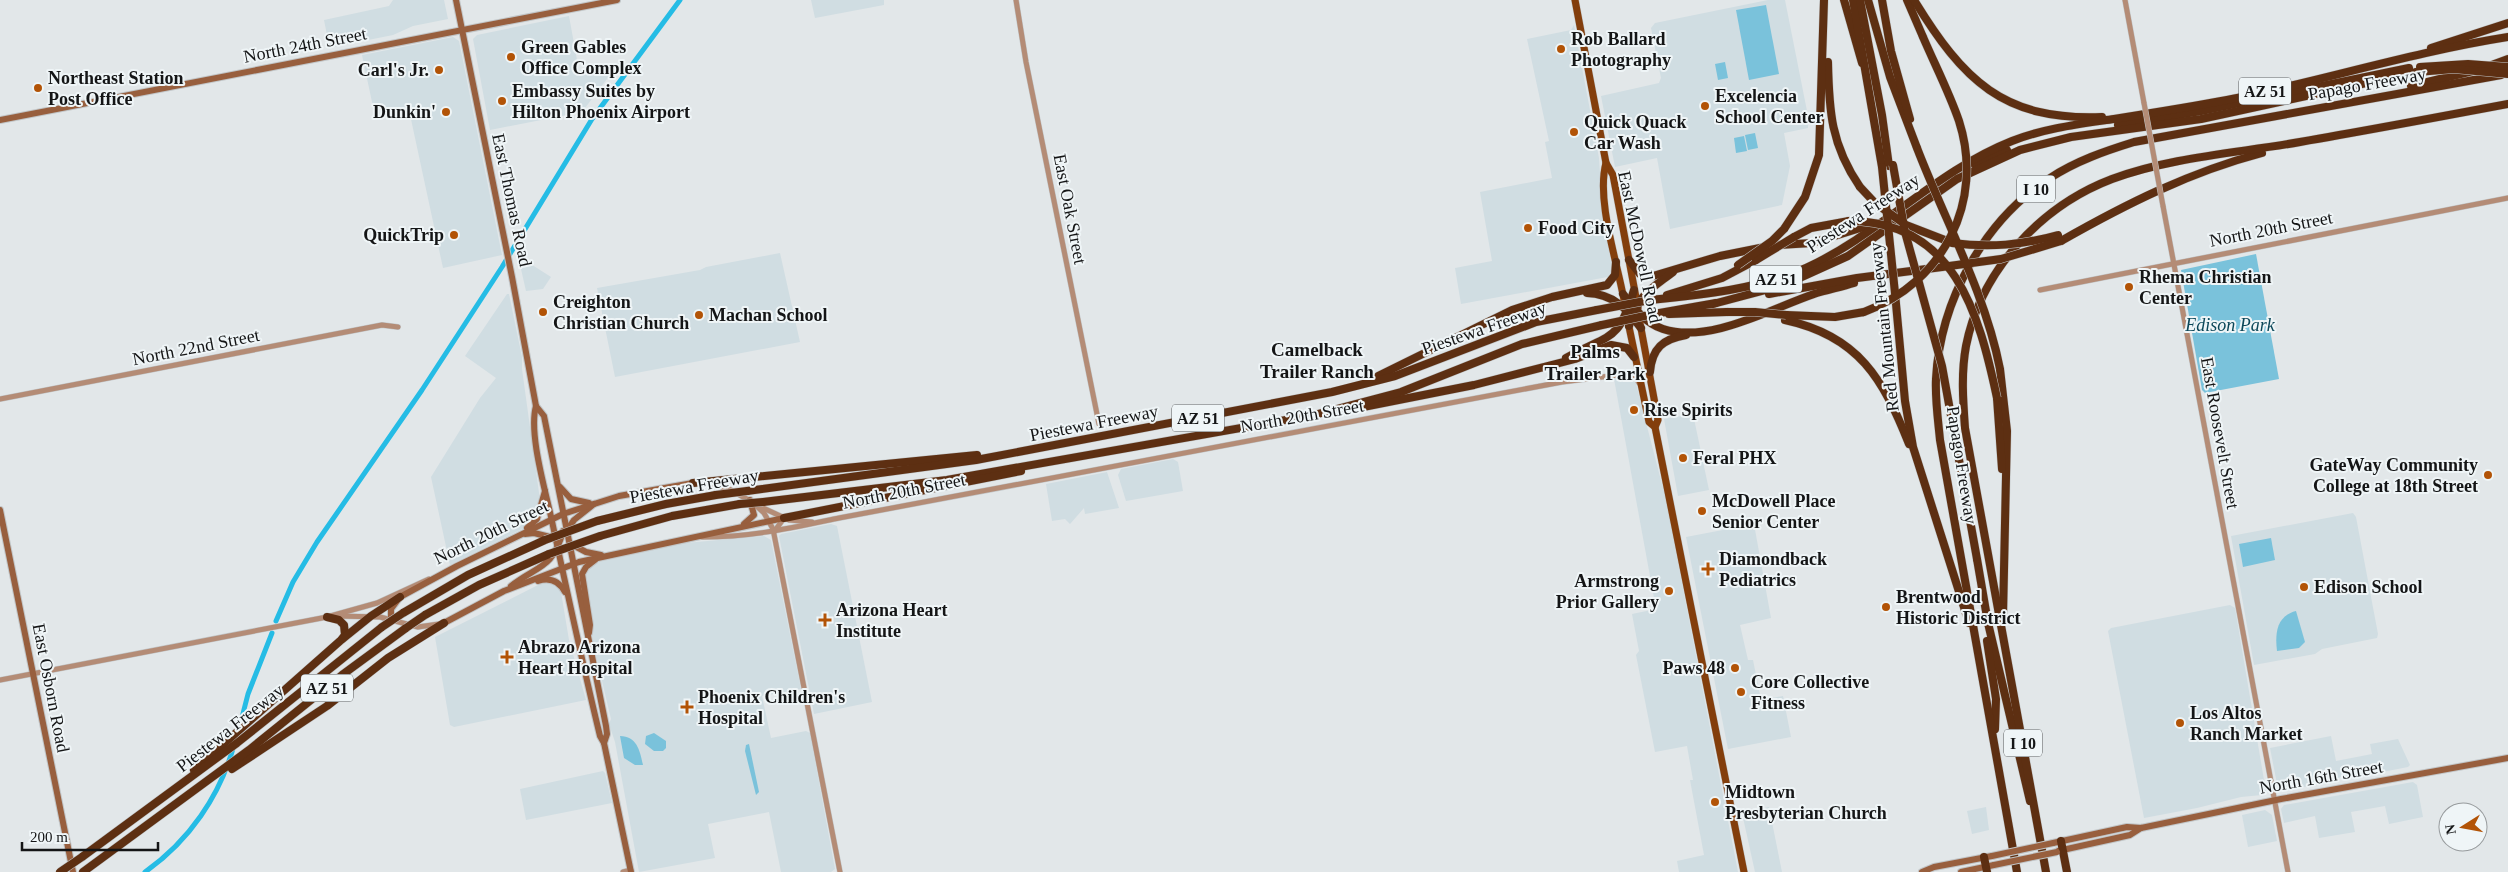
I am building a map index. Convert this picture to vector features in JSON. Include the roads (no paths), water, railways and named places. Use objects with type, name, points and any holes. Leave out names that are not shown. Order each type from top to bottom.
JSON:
[{"type":"highway","points":[[1825,0],[1831,126],[1843,160],[1860,187],[1875,203],[1906,225],[1950,242],[2002,246],[2059,238],[2160,188],[2189,176],[2300,142]]},
{"type":"highway","points":[[1690,288],[1738,265],[1772,241],[1784,229],[1806,197],[1819,155],[1825,0]]},
{"type":"highway","points":[[1844,0],[1870,87]]},
{"type":"highway","name":"Red Mountain Freeway","points":[[1853,0],[1888,166],[1895,292],[1905,401],[1913,447],[1977,644]]},
{"type":"highway","points":[[1860,0],[1880,106],[1888,166]]},
{"type":"highway","points":[[1863,0],[1888,166],[1901,233],[1934,350],[1996,661],[2026,789],[2036,822]]},
{"type":"highway","points":[[1868,0],[1890,77],[1941,208],[1978,293],[1995,345],[2000,369],[2007,431],[2002,628]]},
{"type":"highway","points":[[1882,0],[1893,59],[1917,148]]},
{"type":"highway","points":[[1654,314],[1755,312],[1823,318],[1864,312],[1900,295],[1926,273],[1941,255],[1951,238],[1962,205],[1966,184],[1966,156],[1959,121],[1907,0]]},
{"type":"highway","points":[[1914,0],[1965,71],[2002,98],[2028,110],[2058,117],[2139,116]]},
{"type":"highway","points":[[2391,61],[2508,23]]},
{"type":"highway","points":[[2391,61],[2508,38]]},
{"type":"highway","points":[[2382,96],[2401,88],[2466,73],[2508,59]]},
{"type":"highway","name":"Piestewa Freeway","points":[[60,872],[173,791],[255,729],[382,627],[403,613],[468,575],[538,543],[597,521],[666,504],[716,495],[912,470],[1039,448],[1356,387],[1395,376],[1524,326],[1650,300],[1718,292],[1779,278],[1819,261],[1911,202],[1948,174],[1982,154],[2012,141],[2060,127],[2139,116],[2228,100],[2391,61]]},
{"type":"highway","points":[[1713,304],[1784,285],[1840,260],[1957,179],[2020,150],[2071,137],[2201,118],[2418,70],[2468,64],[2508,67]]},
{"type":"highway","points":[[1911,202],[1977,162],[2042,139],[2201,112],[2387,71],[2454,70],[2508,74]]},
{"type":"highway","name":"Papago Freeway","points":[[2017,872],[1940,440],[1936,405],[1936,377],[1950,306],[1965,275],[1991,231],[2020,201],[2050,178],[2103,152],[2134,142],[2508,74]]},
{"type":"highway","name":"Papago Freeway","points":[[2046,872],[1965,428],[1962,395],[1966,345],[1973,323],[1996,273],[2013,250],[2037,225],[2069,199],[2092,188],[2138,171],[2508,104]]},
{"type":"highway","points":[[1629,260],[1636,272],[1646,276],[1674,271],[1746,250],[1832,238],[1888,217]]},
{"type":"highway","points":[[1650,300],[1722,278],[1811,228],[1849,221],[1895,226],[1915,238],[1942,259],[1958,280],[1981,328],[1997,398],[2006,511]]},
{"type":"highway","name":"Piestewa Freeway","points":[[200,790],[349,670],[406,628],[479,585],[542,557],[600,536],[672,516],[740,504],[946,480],[1314,415],[1401,392],[1522,344],[1602,324],[1885,274],[2001,259],[2059,238]]},
{"type":"highway","points":[[1356,387],[1512,310],[1552,297],[1602,287],[1610,282],[1615,275],[1616,262]]},
{"type":"highway","points":[[1559,361],[1608,338],[1643,295],[1674,271]]},
{"type":"highway","points":[[1650,372],[1652,356],[1661,343],[1701,330],[1737,323],[1815,294],[1885,274]]},
{"type":"highway","points":[[1629,326],[1634,290]]},
{"type":"highway","points":[[1579,293],[1605,296],[1663,329],[1701,330]]},
{"type":"highway","points":[[1623,294],[1641,328]]},
{"type":"highway","points":[[1727,312],[1785,320],[1811,326],[1838,340],[1866,364],[1890,399],[1921,476]]},
{"type":"highway","points":[[1314,415],[1404,401],[1474,385],[1559,361],[1574,359],[1616,345],[1627,348],[1634,357]]},
{"type":"highway","points":[[693,483],[804,471],[943,460],[1007,450],[1039,448]]},
{"type":"highway","points":[[784,518],[1011,474],[1042,464]]},
{"type":"highway","points":[[1975,559],[1996,699],[1995,746]]},
{"type":"highway","points":[[173,791],[214,752],[264,710],[340,641],[371,616],[400,597]]},
{"type":"highway","points":[[327,617],[339,620],[344,625],[344,635],[340,641]]},
{"type":"highway","points":[[84,871],[174,807],[315,715],[388,658],[444,622]]},
{"type":"highway","points":[[2061,841],[2060,851],[2068,872]]},
{"type":"highway","points":[[1988,857],[1989,868]]},
{"type":"main road","name":"East Thomas Road","points":[[456,0],[508,252],[536,406],[533,418],[545,490],[554,528],[570,551],[607,734],[604,742]]},
{"type":"main road","name":"North 24th Street","points":[[0,120],[617,0]]},
{"type":"main road","name":"East McDowell Road","points":[[1574,0],[1606,163],[1613,175],[1634,290]]},
{"type":"main road","name":"East McDowell Road","points":[[1606,163],[1603,181],[1623,294]]},
{"type":"main road","name":"East McDowell Road","points":[[1629,326],[1649,422],[1655,427]]},
{"type":"main road","name":"East McDowell Road","points":[[1641,328],[1658,420],[1655,427],[1744,872]]},
{"type":"main road","name":"East Thomas Road","points":[[536,406],[544,416],[565,524],[559,555],[600,736],[604,742],[631,871]]},
{"type":"main road","points":[[556,480],[561,489],[571,499],[595,503]]},
{"type":"main road","name":"North 20th Street","points":[[436,577],[511,538],[563,514],[595,503],[647,490],[693,483]]},
{"type":"main road","points":[[511,538],[537,519],[545,490]]},
{"type":"main road","points":[[741,526],[753,517],[754,510],[750,500]]},
{"type":"main road","points":[[504,591],[525,575],[547,564],[574,520],[595,503]]},
{"type":"main road","name":"East Osborn Road","points":[[0,510],[73,872]]},
{"type":"main road","name":"North 20th Street","points":[[444,622],[504,591],[573,564],[784,518]]},
{"type":"main road","points":[[511,538],[534,533],[562,540],[586,552],[612,554]]},
{"type":"main road","points":[[588,640],[590,625],[582,586],[582,574],[590,563],[612,554]]},
{"type":"main road","points":[[391,620],[391,609],[400,597],[436,577]]},
{"type":"main road","points":[[504,591],[549,579],[560,585],[569,600]]},
{"type":"main road","name":"North 16th Street","points":[[1922,872],[1934,867],[2127,827],[2141,828],[2273,800],[2508,758]]},
{"type":"main road","name":"North 16th Street","points":[[1961,872],[1989,868],[2130,835],[2141,828]]},
{"type":"street","name":"East Oak Street","points":[[1016,0],[1026,62],[1099,424]]},
{"type":"street","name":"East Roosevelt Street","points":[[2125,0],[2273,800],[2288,872]]},
{"type":"street","name":"North 20th Street","points":[[2040,290],[2508,198]]},
{"type":"street","name":"North 22nd Street","points":[[0,399],[382,325],[398,326]]},
{"type":"street","name":"North 20th Street","points":[[692,537],[745,537],[773,533],[818,522],[1553,383],[1613,374],[1632,374],[1640,383]]},
{"type":"street","name":"North 20th Street","points":[[693,483],[718,485],[784,518],[818,522]]},
{"type":"street","points":[[750,500],[769,520],[773,533],[840,872]]},
{"type":"street","points":[[773,533],[784,518]]},
{"type":"street","name":"North 20th Street","points":[[0,680],[327,617],[376,603],[414,584],[436,577]]},
{"type":"street","name":"North 20th Street","points":[[327,617],[371,616],[418,627],[444,622]]},
{"type":"street","points":[[623,872],[631,871]]},
{"type":"waterway","points":[[276,621],[293,582],[317,542],[422,390],[502,267],[592,119],[680,0]]},
{"type":"waterway","points":[[239,729],[248,694],[272,633]]},
{"type":"waterway","points":[[145,872],[176,846],[201,816],[220,782],[234,745]]},
{"type":"place","name":"Rob Ballard Photography","points":[[1561,49]]},
{"type":"place","name":"Green Gables Office Complex","points":[[511,57]]},
{"type":"place","name":"Carl's Jr.","points":[[439,70]]},
{"type":"place","name":"Northeast Station Post Office","points":[[38,88]]},
{"type":"place","name":"Embassy Suites by Hilton Phoenix Airport","points":[[502,101]]},
{"type":"place","name":"Excelencia School Center","points":[[1705,106]]},
{"type":"place","name":"Dunkin'","points":[[446,112]]},
{"type":"place","name":"Quick Quack Car Wash","points":[[1574,132]]},
{"type":"place","name":"Food City","points":[[1528,228]]},
{"type":"place","name":"QuickTrip","points":[[454,235]]},
{"type":"place","name":"Rhema Christian Center","points":[[2129,287]]},
{"type":"place","name":"Creighton Christian Church","points":[[543,312]]},
{"type":"place","name":"Machan School","points":[[699,315]]},
{"type":"place","name":"Rise Spirits","points":[[1634,410]]},
{"type":"place","name":"Feral PHX","points":[[1683,458]]},
{"type":"place","name":"GateWay Community College at 18th Street","points":[[2488,475]]},
{"type":"place","name":"McDowell Place Senior Center","points":[[1702,511]]},
{"type":"place","name":"Diamondback Pediatrics","points":[[1708,569]]},
{"type":"place","name":"Edison School","points":[[2304,587]]},
{"type":"place","name":"Armstrong Prior Gallery","points":[[1669,591]]},
{"type":"place","name":"Brentwood Historic District","points":[[1886,607]]},
{"type":"place","name":"Arizona Heart Institute","points":[[825,620]]},
{"type":"place","name":"Abrazo Arizona Heart Hospital","points":[[507,657]]},
{"type":"place","name":"Paws 48","points":[[1735,668]]},
{"type":"place","name":"Core Collective Fitness","points":[[1741,692]]},
{"type":"place","name":"Phoenix Children's Hospital","points":[[687,707]]},
{"type":"place","name":"Los Altos Ranch Market","points":[[2180,723]]},
{"type":"place","name":"Midtown Presbyterian Church","points":[[1715,802]]},
{"type":"district","name":"Camelback Trailer Ranch","points":[[1317,360]]},
{"type":"district","name":"Palms Trailer Park","points":[[1595,362]]},
{"type":"park label","name":"Edison Park","points":[[2230,325]]}]
